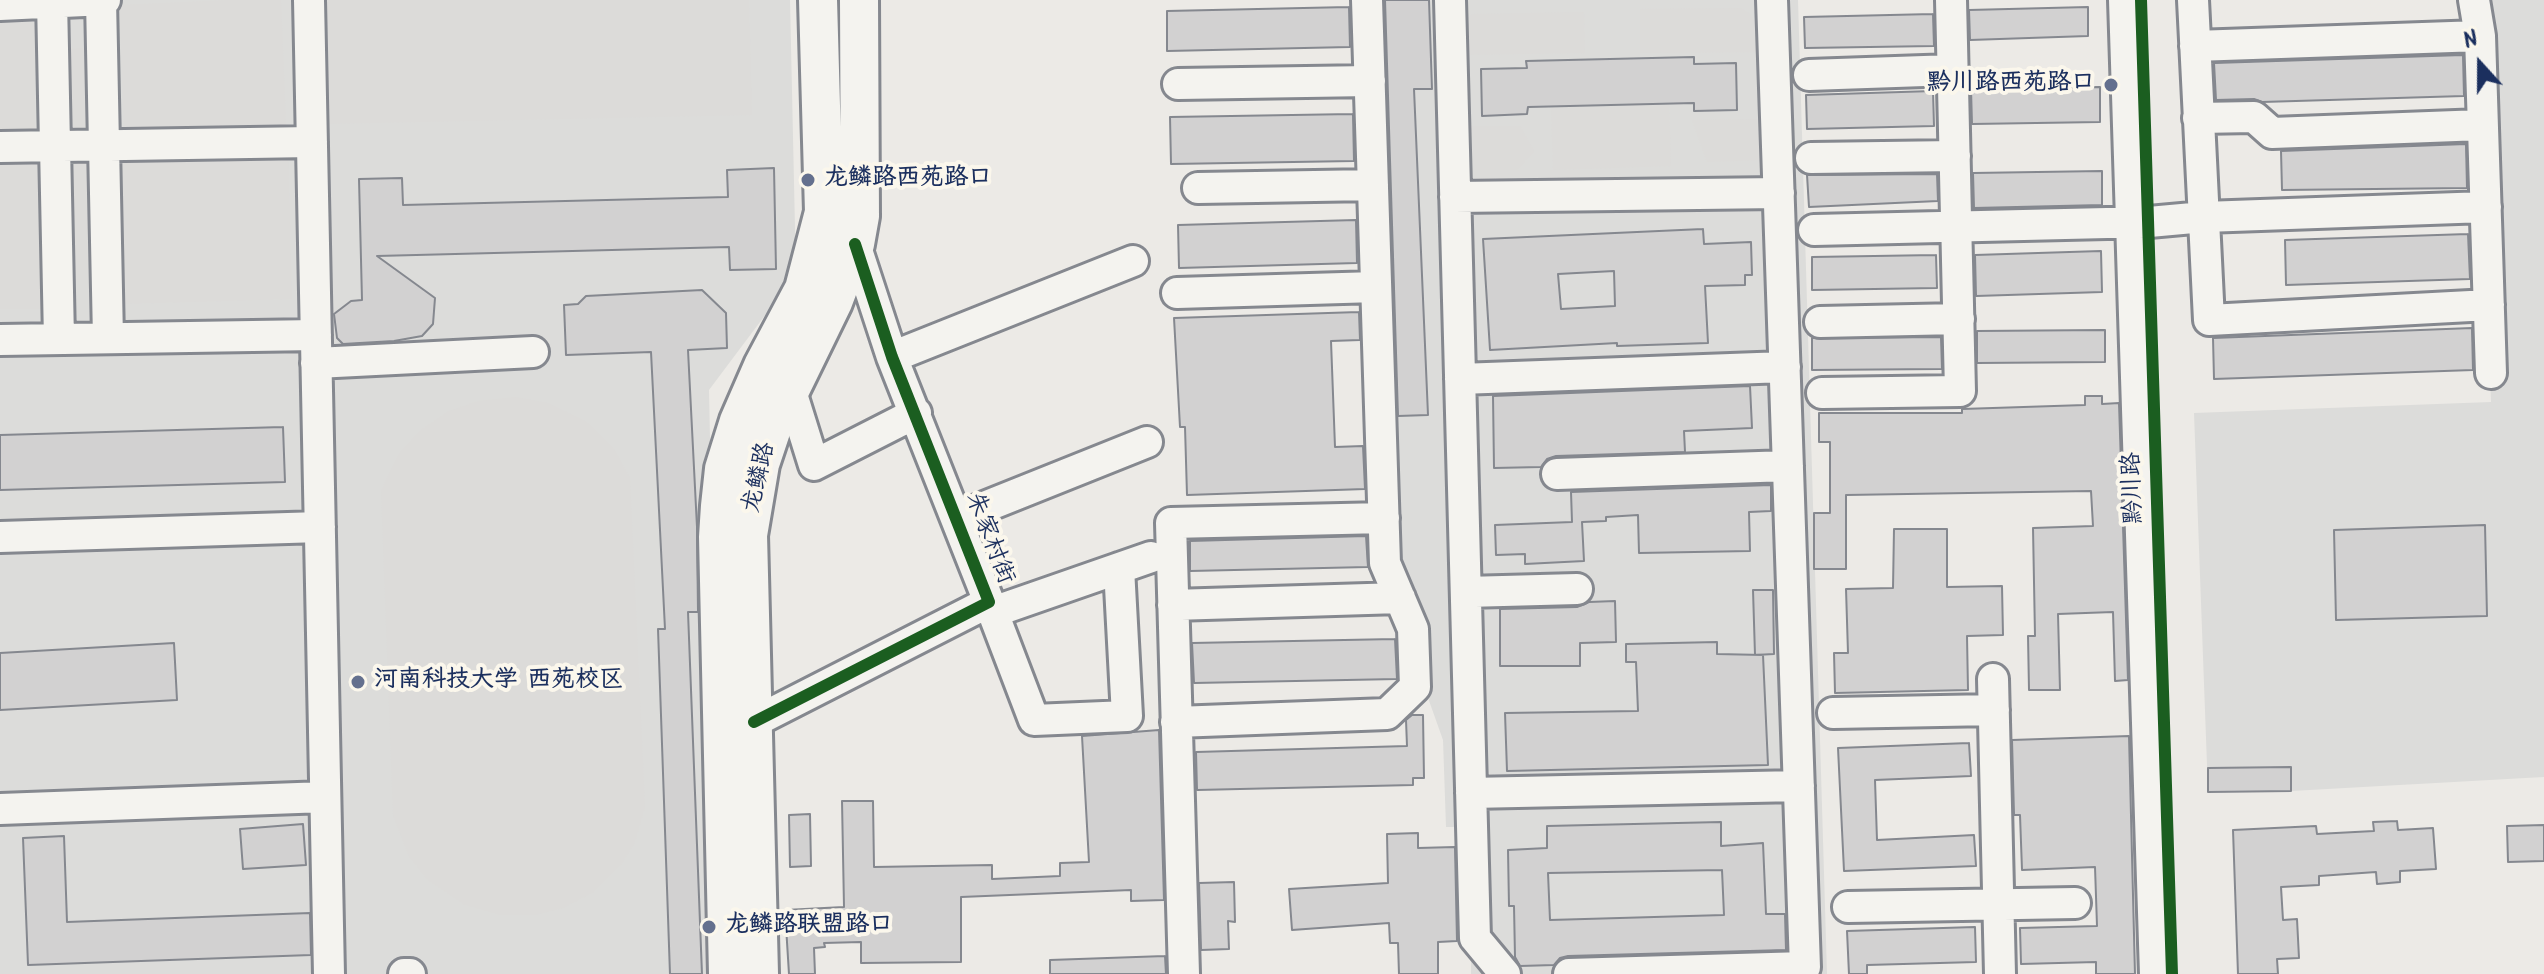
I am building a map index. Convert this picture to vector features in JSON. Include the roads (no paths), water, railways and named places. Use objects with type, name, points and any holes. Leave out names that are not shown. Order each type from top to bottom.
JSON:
[{"type":"main road","name":"龙鳞路","points":[[728,974],[718,552],[720,506],[724,469],[739,421],[763,366],[804,289],[824,212],[818,0]]},
{"type":"main road","name":"龙鳞路","points":[[759,974],[748,535],[760,464],[773,425],[833,302],[855,244],[860,216],[859,0]]},
{"type":"street","points":[[0,5],[103,0],[108,338]]},
{"type":"street","points":[[309,0],[329,974]]},
{"type":"street","points":[[1176,722],[1387,714],[1415,687],[1413,629],[1385,563],[1367,0]]},
{"type":"street","points":[[1450,0],[1475,938],[1505,974]]},
{"type":"street","points":[[1569,974],[1805,967],[1772,0]]},
{"type":"street","points":[[1822,393],[1960,391],[1951,0]]},
{"type":"street","name":"黔川路","points":[[2124,0],[2140,222],[2172,974]]},
{"type":"street","name":"黔川路","points":[[2141,0],[2140,222],[2155,974]]},
{"type":"street","points":[[2193,0],[2209,320],[2489,305]]},
{"type":"street","points":[[2474,0],[2480,36],[2491,373]]},
{"type":"street","points":[[52,1],[59,339]]},
{"type":"street","points":[[2195,46],[2480,36]]},
{"type":"street","points":[[1809,75],[1953,70]]},
{"type":"street","points":[[1178,84],[1370,81]]},
{"type":"street","points":[[2198,118],[2254,117],[2272,133],[2482,125]]},
{"type":"street","points":[[0,147],[312,142]]},
{"type":"street","points":[[1811,158],[1955,156]]},
{"type":"street","points":[[1198,188],[1373,185]]},
{"type":"street","points":[[1455,197],[1779,193]]},
{"type":"street","points":[[1814,230],[2140,222],[2486,207]]},
{"type":"street","name":"朱家村街","points":[[754,722],[991,607],[892,357],[855,244]]},
{"type":"street","points":[[892,357],[1133,261]]},
{"type":"street","points":[[1177,293],[1376,287]]},
{"type":"street","points":[[1820,322],[1959,319]]},
{"type":"street","points":[[0,340],[108,338],[316,349],[533,352]]},
{"type":"street","points":[[1460,379],[1785,367]]},
{"type":"street","points":[[790,388],[814,465],[916,413]]},
{"type":"street","points":[[957,518],[1147,442]]},
{"type":"street","points":[[1557,474],[1788,466]]},
{"type":"street","points":[[1184,974],[1171,523],[1384,518]]},
{"type":"street","points":[[0,537],[320,527]]},
{"type":"street","points":[[1119,568],[1127,716],[1034,720],[991,607],[1151,557]]},
{"type":"street","points":[[1466,592],[1577,589]]},
{"type":"street","points":[[1173,605],[1400,598]]},
{"type":"street","points":[[1993,679],[2000,974]]},
{"type":"street","points":[[1833,713],[1994,710]]},
{"type":"street","points":[[1471,793],[1799,786]]},
{"type":"street","points":[[0,809],[325,797]]},
{"type":"street","points":[[1848,907],[2075,903]]},
{"type":"street","points":[[404,974],[410,974]]},
{"type":"place","name":"黔川路西苑路口","points":[[2111,85]]},
{"type":"place","name":"龙鳞路西苑路口","points":[[808,180]]},
{"type":"place","name":"河南科技大学 西苑校区","points":[[358,682]]},
{"type":"place","name":"龙鳞路联盟路口","points":[[709,927]]}]
